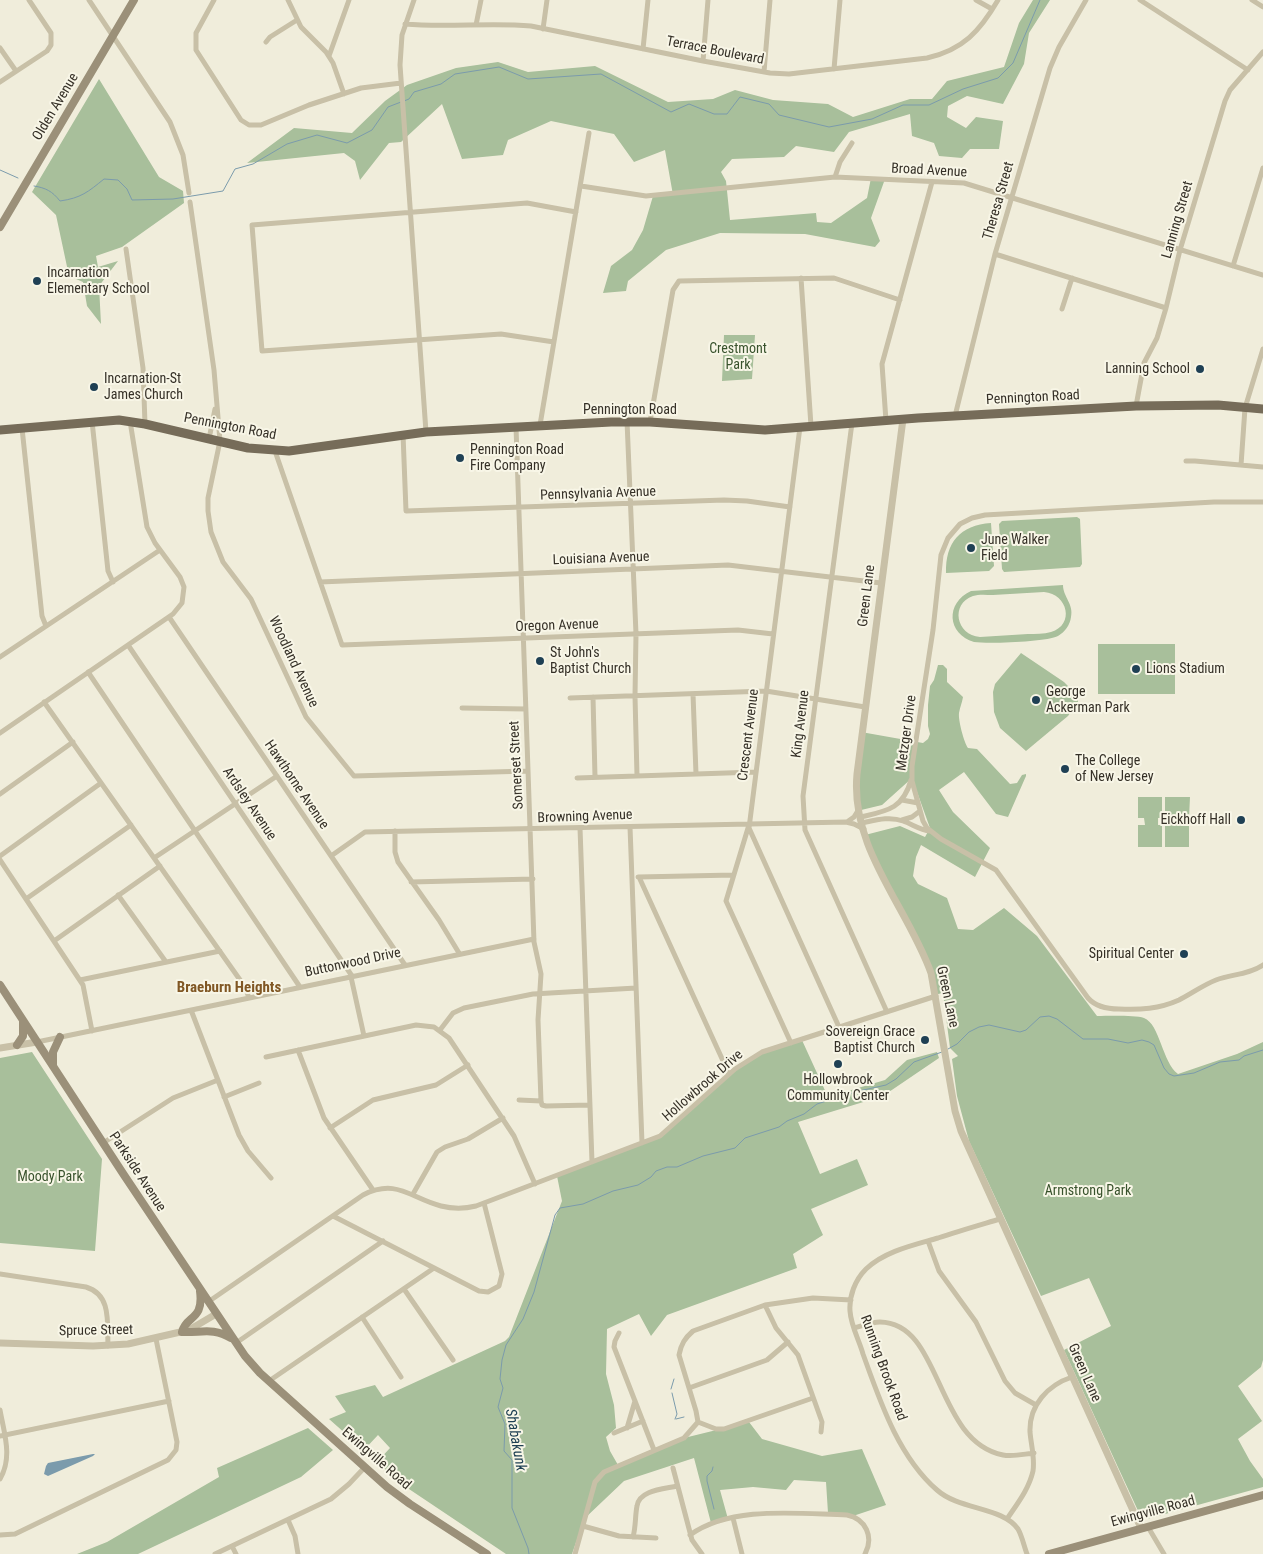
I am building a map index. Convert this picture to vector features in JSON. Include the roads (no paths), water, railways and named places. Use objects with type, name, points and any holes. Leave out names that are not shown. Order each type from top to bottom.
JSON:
[{"type":"main road","name":"Olden Avenue","points":[[0,227],[134,0]]},
{"type":"main road","name":"Pennington Road","points":[[0,430],[92,421],[130,421],[248,448],[275,451],[301,450],[426,432],[627,421],[753,430],[903,419],[1136,406],[1228,405],[1263,410]]},
{"type":"main road","name":"Parkside Avenue","points":[[0,985],[199,1289],[234,1341],[258,1370]]},
{"type":"main road","points":[[17,1045],[23,1036],[23,1020]]},
{"type":"main road","points":[[53,1066],[53,1052],[60,1037]]},
{"type":"main road","points":[[199,1289],[200,1305],[198,1311],[195,1317],[183,1328],[182,1332],[212,1330],[224,1334],[234,1341]]},
{"type":"main road","name":"Ewingville Road","points":[[258,1370],[365,1467],[410,1504],[487,1554]]},
{"type":"main road","name":"Ewingville Road","points":[[1049,1554],[1263,1495]]},
{"type":"street","points":[[0,82],[47,51],[52,41],[51,33],[29,0]]},
{"type":"street","points":[[89,0],[170,122],[180,143],[189,193]]},
{"type":"street","points":[[214,0],[196,33],[196,50],[245,123],[253,126],[262,125],[301,108],[370,86],[401,83]]},
{"type":"street","points":[[288,0],[306,34],[329,56],[344,94]]},
{"type":"street","points":[[329,56],[349,0]]},
{"type":"street","points":[[414,0],[405,24],[400,46],[401,83],[426,432]]},
{"type":"street","points":[[476,26],[482,0]]},
{"type":"street","points":[[543,29],[547,0]]},
{"type":"street","points":[[643,49],[648,0]]},
{"type":"street","points":[[703,61],[708,0]]},
{"type":"street","points":[[764,72],[770,0]]},
{"type":"street","points":[[834,69],[840,0]]},
{"type":"street","points":[[976,0],[992,10]]},
{"type":"street","name":"Terrace Boulevard","points":[[405,24],[429,26],[516,25],[764,72],[789,74],[927,58],[945,53],[964,43],[972,36],[986,20],[998,0]]},
{"type":"street","name":"Theresa Street","points":[[954,416],[1011,196],[1053,59],[1086,0]]},
{"type":"street","points":[[1140,0],[1248,70]]},
{"type":"street","points":[[1252,0],[1263,7]]},
{"type":"street","points":[[266,42],[297,20]]},
{"type":"street","points":[[0,48],[16,72]]},
{"type":"street","name":"Lanning Street","points":[[1136,406],[1144,363],[1157,338],[1180,250],[1224,101],[1230,90],[1263,52]]},
{"type":"street","points":[[540,426],[589,133]]},
{"type":"street","points":[[835,177],[840,162],[852,143]]},
{"type":"street","points":[[1233,266],[1263,168]]},
{"type":"street","name":"Broad Avenue","points":[[581,186],[646,196],[835,177],[964,183],[1263,275]]},
{"type":"street","points":[[886,421],[882,364],[932,182]]},
{"type":"street","points":[[190,202],[214,370],[220,441]]},
{"type":"street","points":[[554,342],[501,334],[262,351],[252,224],[527,203],[576,212]]},
{"type":"street","points":[[126,249],[143,368],[145,424]]},
{"type":"street","points":[[995,254],[1166,308]]},
{"type":"street","points":[[801,278],[811,426]]},
{"type":"street","points":[[650,422],[674,288],[676,284],[683,280],[839,278],[900,300]]},
{"type":"street","points":[[1062,309],[1072,278]]},
{"type":"street","points":[[1242,465],[1245,408],[1263,349]]},
{"type":"street","points":[[209,439],[216,401]]},
{"type":"street","name":"Green Lane","points":[[903,419],[856,783],[862,820],[879,873],[928,964],[936,996],[958,1124],[1072,1377],[1144,1528],[1164,1554]]},
{"type":"street","points":[[92,421],[108,571],[113,582]]},
{"type":"street","points":[[0,733],[169,617],[179,608],[184,594],[184,587],[180,577],[151,536],[145,519],[130,421]]},
{"type":"street","points":[[627,421],[636,634],[637,776]]},
{"type":"street","name":"King Avenue","points":[[852,423],[803,796],[803,823],[887,1012]]},
{"type":"street","name":"Somerset Street","points":[[516,427],[534,939],[541,974],[538,1020],[541,1101]]},
{"type":"street","name":"Crescent Avenue","points":[[791,1043],[726,901],[749,826],[800,427]]},
{"type":"street","points":[[22,428],[42,616],[46,626]]},
{"type":"street","name":"Pennsylvania Avenue","points":[[403,434],[406,511],[737,500],[790,506]]},
{"type":"street","name":"Woodland Avenue","points":[[220,441],[208,498],[209,522],[214,542],[223,562],[251,599],[306,717],[354,776],[528,771]]},
{"type":"street","points":[[275,451],[320,582]]},
{"type":"street","points":[[1186,461],[1263,467]]},
{"type":"street","name":"Metzger Drive","points":[[930,832],[920,811],[912,778],[912,766],[933,630],[941,555],[948,538],[960,524],[972,518],[986,515],[1214,502],[1263,502]]},
{"type":"street","points":[[0,656],[160,550]]},
{"type":"street","name":"Louisiana Avenue","points":[[320,582],[728,565],[782,570],[881,584]]},
{"type":"street","name":"Oregon Avenue","points":[[320,582],[342,645],[738,630],[774,634]]},
{"type":"street","name":"Hawthorne Avenue","points":[[169,617],[404,965]]},
{"type":"street","name":"Ardsley Avenue","points":[[128,645],[351,976]]},
{"type":"street","points":[[88,672],[300,987]]},
{"type":"street","points":[[570,698],[766,691],[865,707]]},
{"type":"street","points":[[693,694],[696,774]]},
{"type":"street","points":[[593,697],[595,777]]},
{"type":"street","points":[[44,702],[245,987],[249,998]]},
{"type":"street","points":[[462,708],[526,709]]},
{"type":"street","points":[[0,794],[73,742]]},
{"type":"street","points":[[577,778],[756,772]]},
{"type":"street","points":[[154,858],[277,776]]},
{"type":"street","points":[[846,822],[854,824],[889,810],[902,800],[912,778]]},
{"type":"street","points":[[0,856],[101,783]]},
{"type":"street","points":[[902,800],[918,803]]},
{"type":"street","points":[[902,820],[920,811]]},
{"type":"street","points":[[846,822],[854,817],[862,820],[889,818],[902,820],[923,831],[930,832],[996,870],[1088,998],[1101,1007],[1131,1010],[1155,1008],[1179,1000],[1215,981],[1250,972],[1263,965]]},
{"type":"street","name":"Browning Avenue","points":[[331,856],[366,832],[630,826],[749,826],[846,822]]},
{"type":"street","points":[[26,899],[131,825]]},
{"type":"street","points":[[630,826],[642,1143]]},
{"type":"street","points":[[749,826],[839,1027]]},
{"type":"street","points":[[580,828],[592,1162]]},
{"type":"street","points":[[395,831],[396,857],[459,953]]},
{"type":"street","points":[[0,860],[80,980],[92,1030]]},
{"type":"street","points":[[54,941],[160,866]]},
{"type":"street","points":[[632,877],[734,875]]},
{"type":"street","points":[[639,877],[730,1074]]},
{"type":"street","points":[[411,882],[533,879]]},
{"type":"street","points":[[118,895],[166,962]]},
{"type":"street","name":"Buttonwood Drive","points":[[0,1048],[37,1042],[459,953],[534,939]]},
{"type":"street","points":[[80,980],[220,952]]},
{"type":"street","points":[[351,976],[364,1036]]},
{"type":"street","points":[[440,1030],[453,1013],[464,1008],[533,994],[636,988]]},
{"type":"street","name":"Hollowbrook Drive","points":[[372,1190],[390,1188],[404,1190],[433,1204],[449,1208],[467,1208],[484,1203],[642,1143],[666,1132],[730,1074],[752,1057],[936,996]]},
{"type":"street","points":[[191,1010],[243,1143],[270,1178]]},
{"type":"street","points":[[266,1057],[416,1025],[428,1025],[440,1030],[449,1038],[503,1118],[518,1145],[534,1184]]},
{"type":"street","points":[[208,1302],[372,1190],[330,1128],[319,1108],[298,1050]]},
{"type":"street","points":[[330,1128],[373,1100],[436,1085],[468,1065]]},
{"type":"street","points":[[103,1143],[173,1098],[218,1080]]},
{"type":"street","points":[[224,1096],[259,1083]]},
{"type":"street","points":[[519,1100],[541,1101],[544,1106],[590,1105]]},
{"type":"street","points":[[413,1194],[438,1152],[445,1147],[468,1139],[503,1118]]},
{"type":"street","points":[[333,1216],[479,1291],[488,1292],[499,1286],[502,1274],[484,1203]]},
{"type":"street","name":"Running Brook Road","points":[[1000,1219],[902,1249],[873,1263],[857,1281],[851,1300],[850,1312],[884,1412],[901,1443],[921,1472],[937,1490],[952,1500],[1007,1519]]},
{"type":"street","points":[[234,1341],[383,1241]]},
{"type":"street","points":[[928,1241],[939,1271],[976,1322],[1005,1381],[1014,1393],[1036,1405]]},
{"type":"street","points":[[269,1381],[434,1268]]},
{"type":"street","points":[[0,1274],[86,1287],[96,1291],[103,1299],[107,1310],[108,1346]]},
{"type":"street","points":[[404,1289],[453,1360]]},
{"type":"street","points":[[698,1422],[678,1355],[680,1345],[693,1331],[766,1305],[813,1298],[851,1300]]},
{"type":"street","points":[[766,1305],[776,1328],[798,1355],[822,1422],[821,1432]]},
{"type":"street","name":"Spruce Street","points":[[0,1343],[108,1346],[156,1339],[182,1332],[197,1327],[216,1314]]},
{"type":"street","points":[[362,1317],[401,1377]]},
{"type":"street","points":[[854,1328],[880,1322],[896,1325],[909,1332],[919,1344],[952,1412],[970,1436],[1003,1455],[1034,1453]]},
{"type":"street","points":[[619,1333],[614,1347],[654,1450]]},
{"type":"street","points":[[0,1534],[15,1534],[168,1460],[176,1450],[177,1442],[156,1339]]},
{"type":"street","points":[[689,1388],[767,1360],[788,1342]]},
{"type":"street","points":[[1027,1554],[1018,1530],[1007,1519],[1028,1486],[1033,1470],[1034,1453],[1030,1426],[1036,1405],[1046,1391],[1052,1386],[1072,1377]]},
{"type":"street","points":[[698,1422],[716,1429],[724,1429],[813,1398]]},
{"type":"street","points":[[2,1436],[169,1401]]},
{"type":"street","points":[[627,1428],[635,1401]]},
{"type":"street","points":[[0,1410],[2,1436],[8,1455],[5,1470],[0,1479]]},
{"type":"street","points":[[614,1433],[643,1421]]},
{"type":"street","points":[[575,1554],[595,1482],[604,1472],[684,1438],[698,1422]]},
{"type":"street","points":[[215,1554],[332,1499],[365,1467]]},
{"type":"street","points":[[673,1468],[690,1535],[702,1554]]},
{"type":"street","points":[[633,1537],[636,1525],[637,1502],[640,1498],[645,1494],[677,1486]]},
{"type":"street","points":[[690,1535],[708,1524],[757,1513],[852,1516],[861,1522],[867,1530],[869,1540],[865,1554]]},
{"type":"street","points":[[733,1518],[742,1554]]},
{"type":"street","points":[[288,1520],[295,1536],[298,1554]]},
{"type":"street","points":[[582,1526],[619,1536],[656,1538]]},
{"type":"street","points":[[232,1546],[236,1554]]},
{"type":"water","points":[[95,1454],[48,1476],[44,1474],[48,1463]]},
{"type":"waterway","points":[[404,101],[409,99],[414,92],[441,84],[455,74],[499,67],[528,79],[601,74],[671,112],[689,104],[714,114],[727,114],[740,97],[769,104],[779,115],[829,127],[872,119],[903,105],[929,105],[963,89],[998,78],[1013,63],[1040,0]]},
{"type":"waterway","points":[[34,186],[48,190],[60,201],[84,194],[104,179],[118,180],[127,189],[132,200],[173,199],[223,191],[235,169],[253,164],[287,144],[317,135],[347,143],[372,130],[388,107],[401,102]]},
{"type":"waterway","points":[[0,170],[18,178]]},
{"type":"waterway","points":[[948,1049],[957,1044],[969,1032],[979,1027],[989,1025],[1020,1032],[1026,1030],[1040,1017],[1049,1016],[1057,1019],[1083,1039],[1108,1039],[1128,1043],[1142,1040],[1149,1042],[1154,1045],[1164,1068],[1169,1074],[1174,1076],[1194,1073],[1220,1062],[1239,1060],[1244,1056],[1263,1050]]},
{"type":"waterway","name":"Shabakunk","points":[[529,1554],[512,1508],[512,1460],[504,1451],[505,1424],[498,1407],[503,1388],[500,1379],[506,1345],[523,1319],[534,1292],[555,1215],[560,1208],[583,1204],[613,1191],[638,1185],[651,1177],[656,1171],[667,1167],[677,1167],[703,1156],[735,1148],[745,1138],[779,1127],[787,1121],[804,1114],[817,1104],[886,1085],[896,1079],[914,1062],[942,1052]]},
{"type":"waterway","points":[[671,1389],[674,1379]]},
{"type":"waterway","points":[[672,1393],[677,1414],[675,1419]]},
{"type":"waterway","points":[[676,1419],[684,1417]]},
{"type":"waterway","points":[[713,1467],[707,1476],[707,1481],[714,1509]]},
{"type":"place","name":"Incarnation Elementary School","points":[[37,281]]},
{"type":"place","name":"Lanning School","points":[[1200,369]]},
{"type":"place","name":"Incarnation-St James Church","points":[[94,387]]},
{"type":"place","name":"Pennington Road Fire Company","points":[[460,458]]},
{"type":"place","name":"June Walker Field","points":[[971,548]]},
{"type":"place","name":"St John's Baptist Church","points":[[540,661]]},
{"type":"place","name":"Lions Stadium","points":[[1136,669]]},
{"type":"place","name":"George Ackerman Park","points":[[1036,700]]},
{"type":"place","name":"The College of New Jersey","points":[[1065,769]]},
{"type":"place","name":"Eickhoff Hall","points":[[1241,820]]},
{"type":"place","name":"Spiritual Center","points":[[1184,954]]},
{"type":"place","name":"Sovereign Grace Baptist Church","points":[[925,1040]]},
{"type":"place","name":"Hollowbrook Community Center","points":[[838,1064]]},
{"type":"district","name":"Braeburn Heights","points":[[229,988]]},
{"type":"park label","name":"Crestmont Park","points":[[738,358]]},
{"type":"park label","name":"Moody Park","points":[[50,1177]]},
{"type":"park label","name":"Armstrong Park","points":[[1088,1191]]}]
